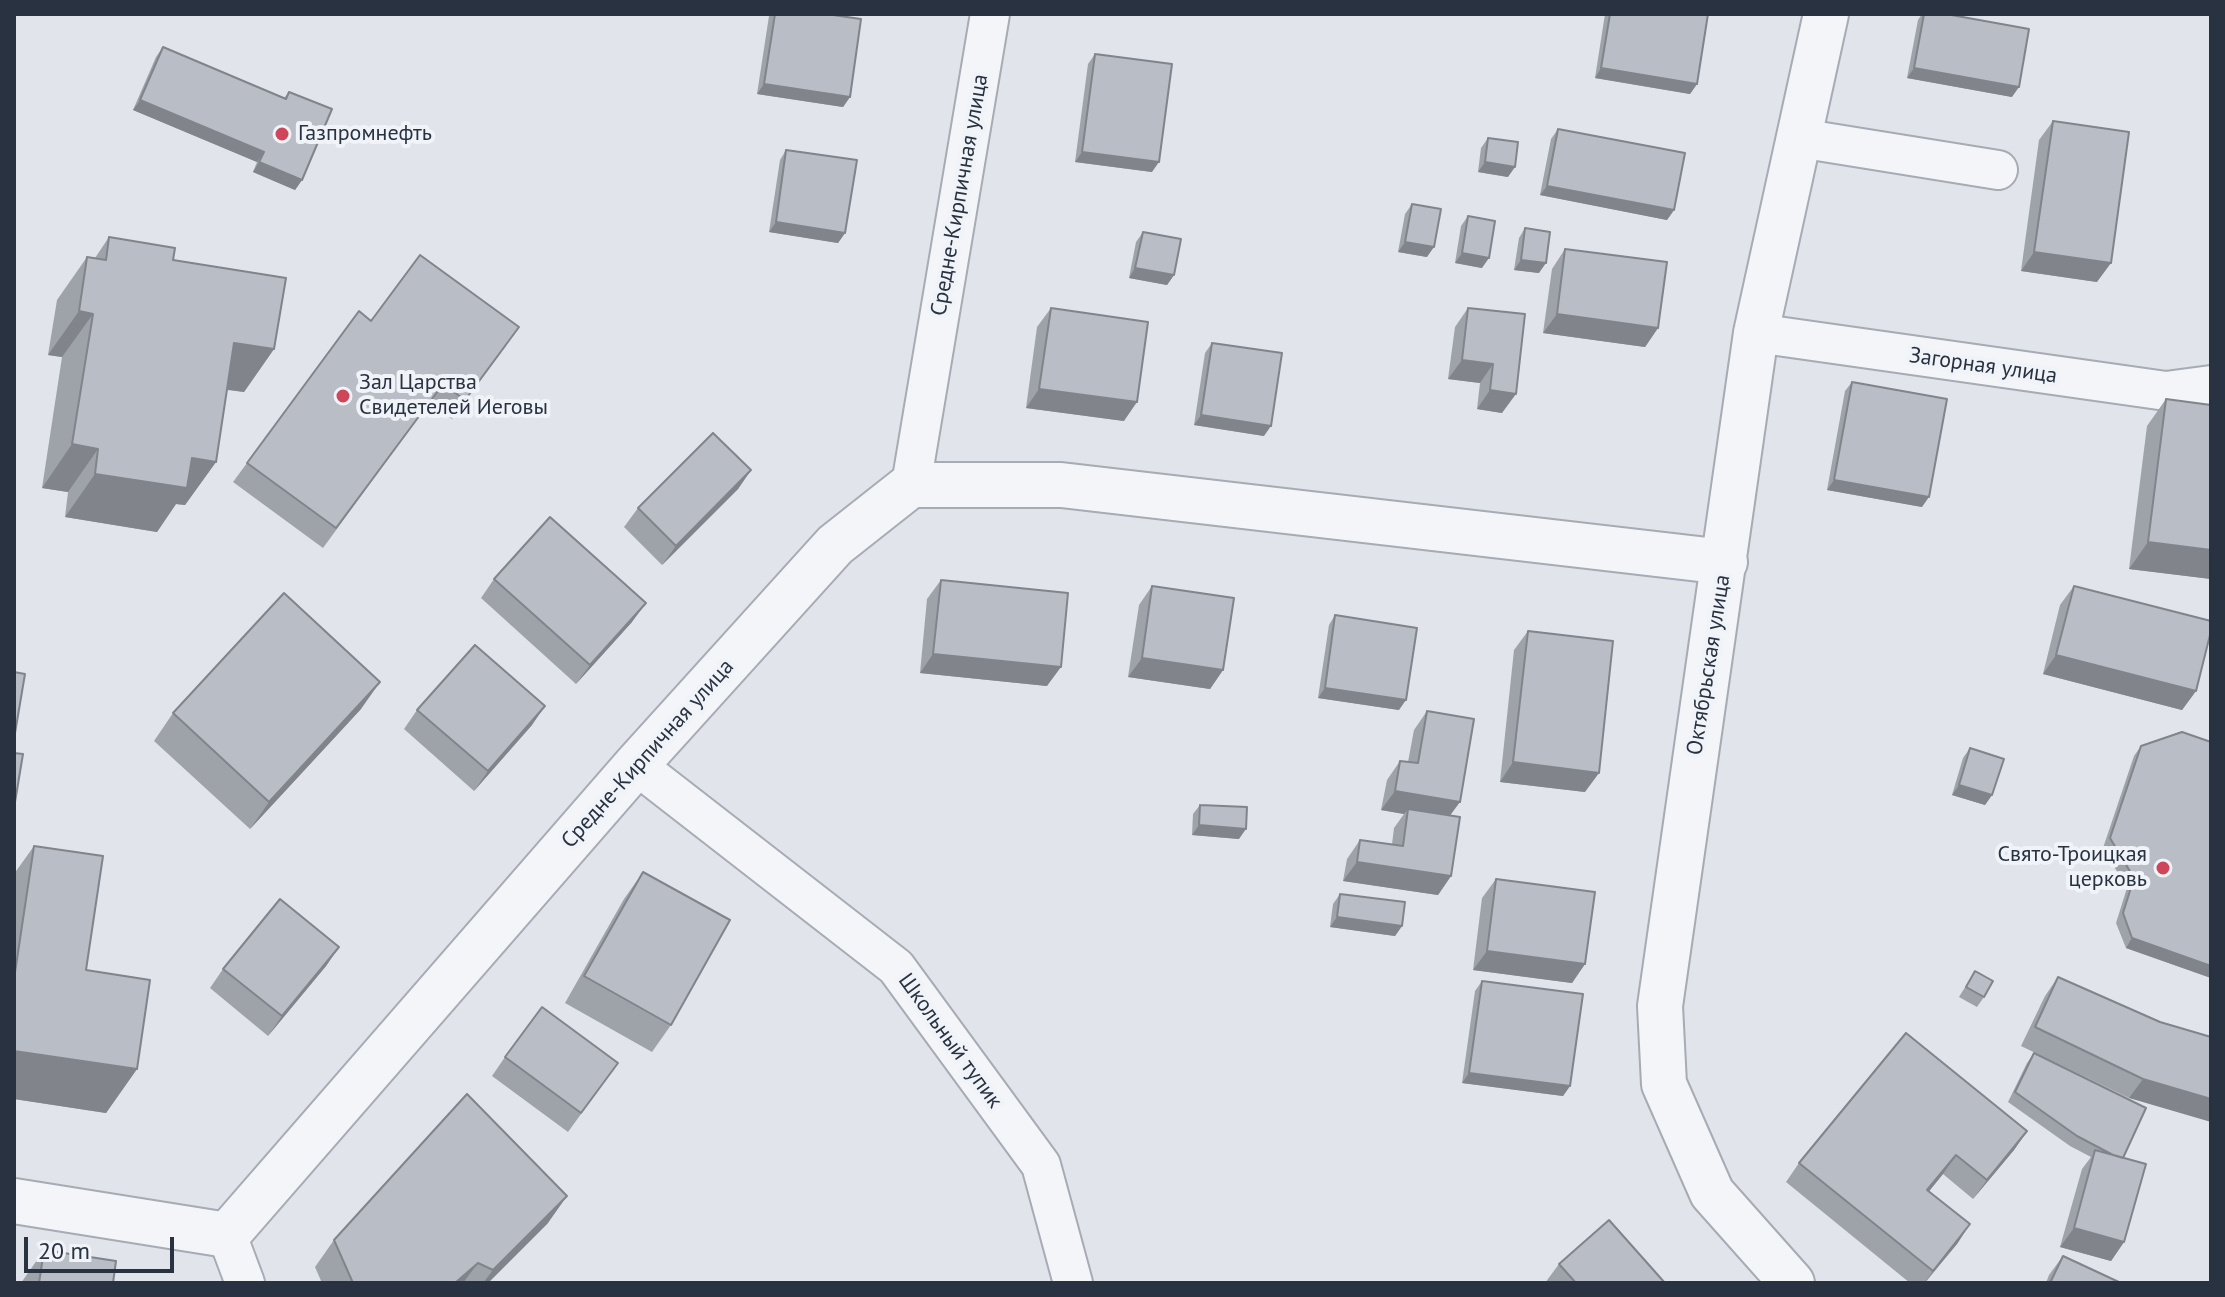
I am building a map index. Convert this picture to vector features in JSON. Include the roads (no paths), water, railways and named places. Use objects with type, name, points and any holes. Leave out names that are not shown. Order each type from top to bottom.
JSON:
[{"type":"street","name":"Средне-Кирпичная улица","points":[[227,1235],[636,765],[835,545],[911,485],[990,14]]},
{"type":"street","name":"Октябрьская улица","points":[[1792,1283],[1712,1193],[1664,1084],[1660,1006],[1756,333],[1826,14]]},
{"type":"street","points":[[1799,138],[1998,170]]},
{"type":"street","name":"Загорная улица","points":[[1756,333],[2166,391],[2211,385]]},
{"type":"street","points":[[911,485],[1061,485],[1725,562]]},
{"type":"street","name":"Школьный тупик","points":[[636,765],[896,967],[1041,1165],[1070,1262],[1073,1283]]},
{"type":"street","points":[[14,1201],[227,1235],[245,1283]]},
{"type":"place","name":"Газпромнефть","points":[[282,134]]},
{"type":"place","name":"Зал Царства Свидетелей Иеговы","points":[[343,396]]},
{"type":"place","name":"Свято-Троицкая церковь","points":[[2163,868]]}]
